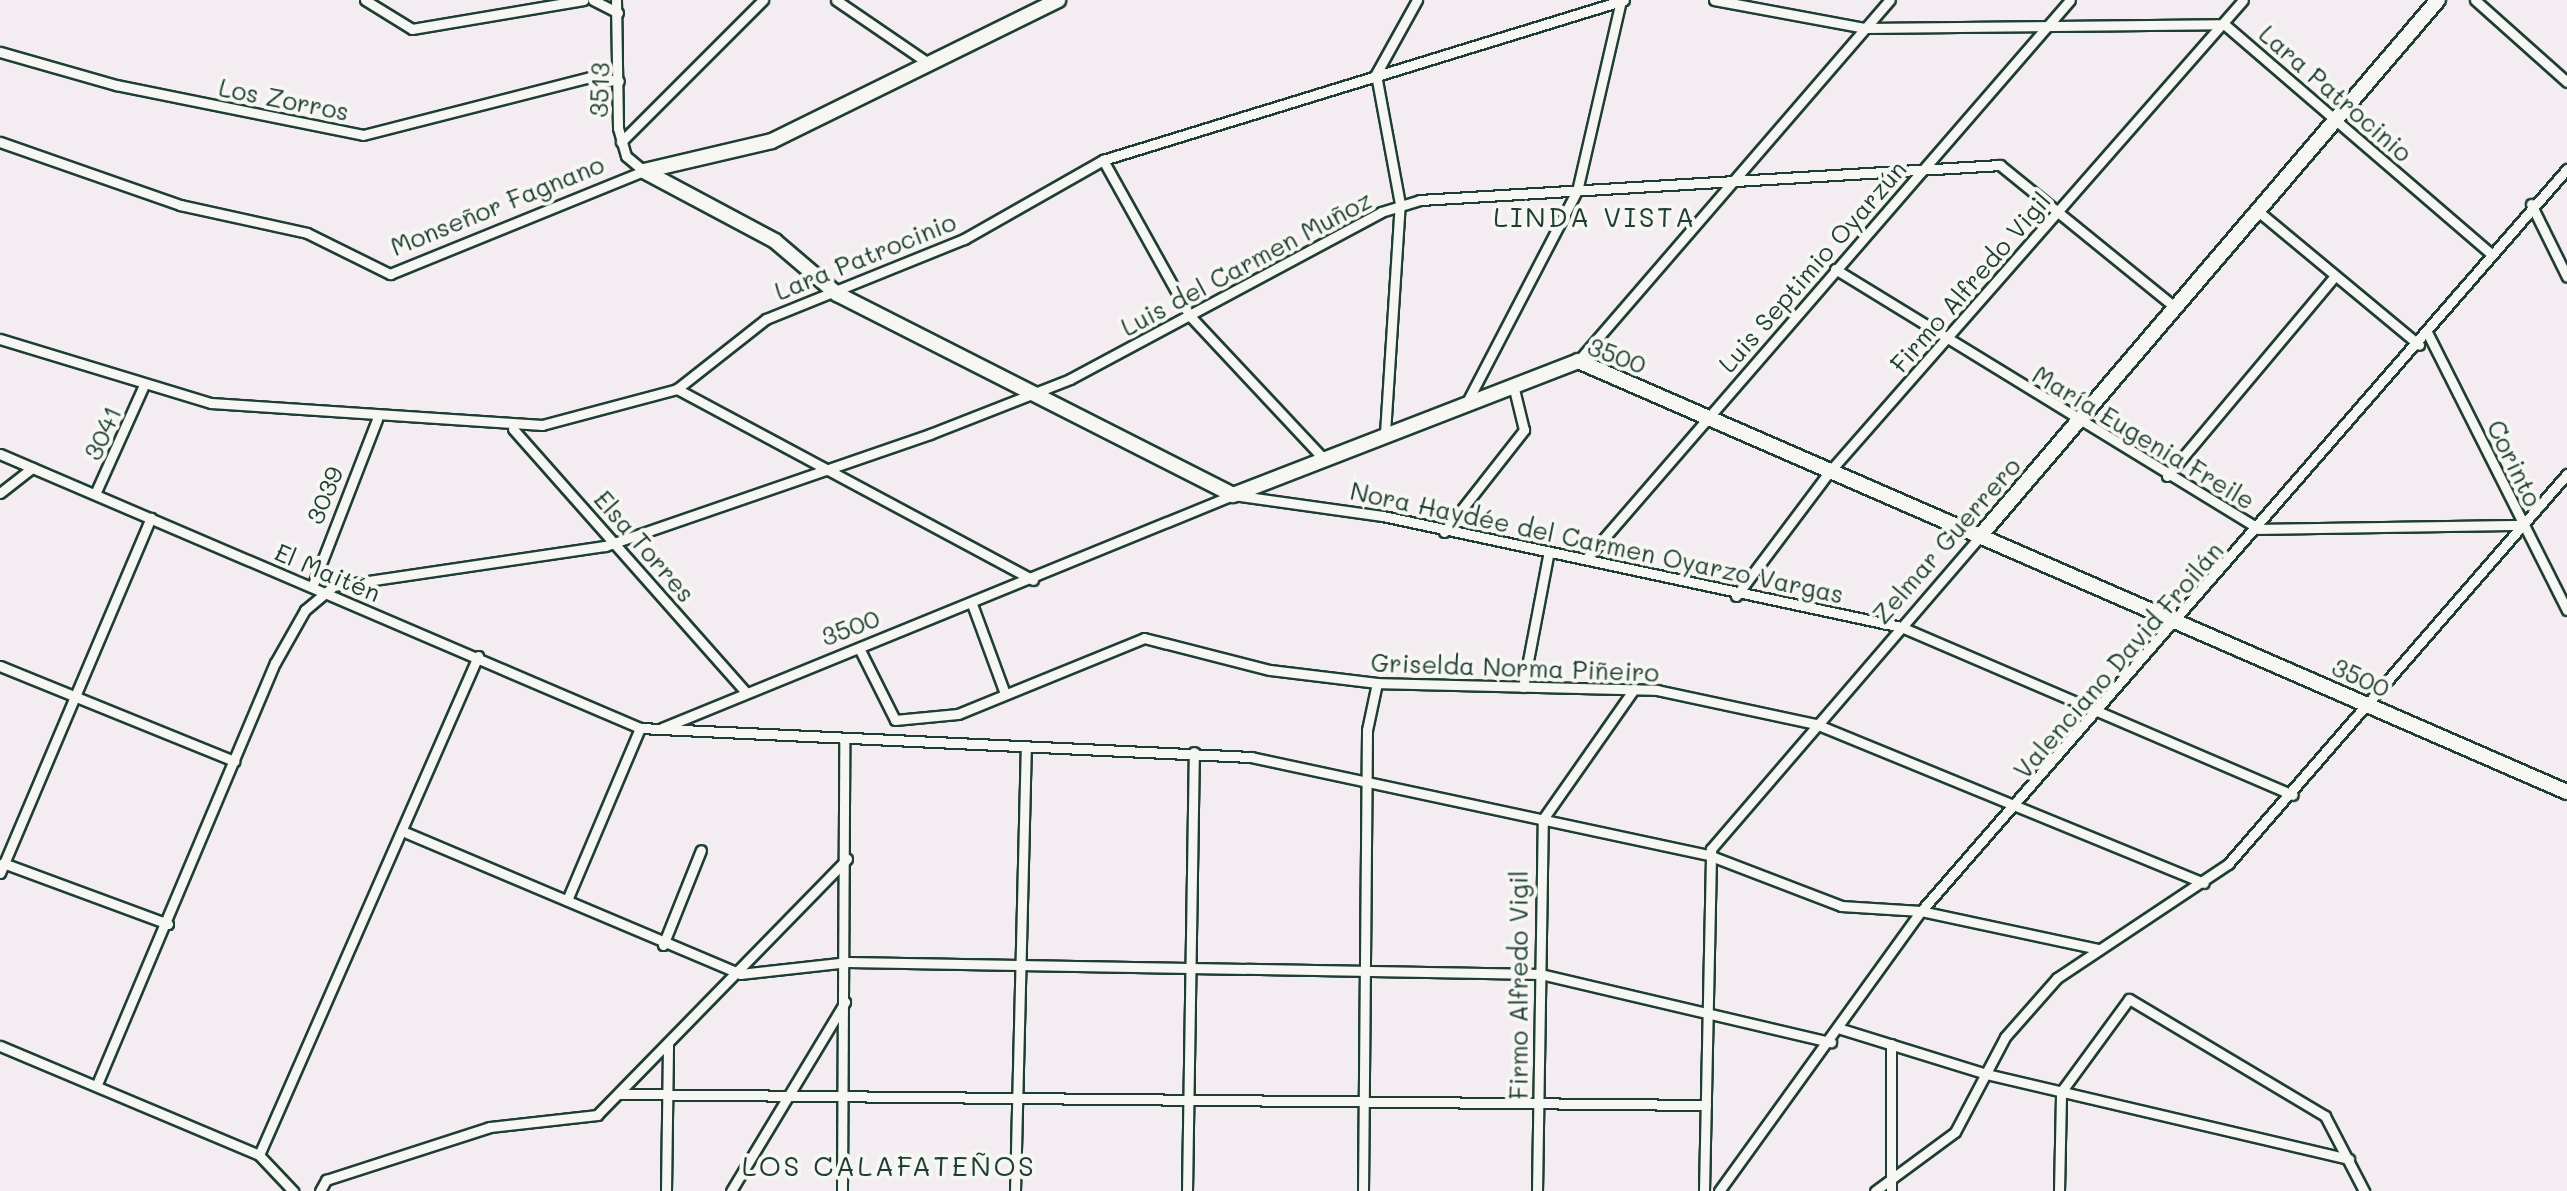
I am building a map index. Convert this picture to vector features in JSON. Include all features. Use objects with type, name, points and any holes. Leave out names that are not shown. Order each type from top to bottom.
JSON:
[{"type":"street","points":[[365,0],[412,29],[584,0]]},
{"type":"street","points":[[593,0],[618,13]]},
{"type":"street","name":"3513","points":[[616,0],[621,142],[644,170]]},
{"type":"street","points":[[621,142],[763,0]]},
{"type":"street","points":[[836,0],[928,63]]},
{"type":"street","name":"Monseñor Fagnano","points":[[0,142],[180,205],[307,233],[390,274],[644,170],[772,142],[1057,0]]},
{"type":"street","points":[[1385,433],[1400,204],[1376,74],[1417,0]]},
{"type":"street","points":[[1468,400],[1577,191],[1622,0]]},
{"type":"street","name":"Lara Patrocinio","points":[[0,339],[144,387],[377,419],[512,429],[676,390],[749,328],[828,288],[964,239],[1103,160],[1622,0]]},
{"type":"street","name":"Lara Patrocinio","points":[[1714,0],[1865,28],[2053,22],[2224,24],[2491,254]]},
{"type":"street","points":[[1578,361],[1890,0]]},
{"type":"street","name":"Luis Septimio Oyarzún","points":[[1586,559],[2070,0]]},
{"type":"street","name":"Firmo Alfredo Vigil","points":[[1736,596],[1830,471],[2243,0]]},
{"type":"street","name":"Zelmar Guerrero","points":[[1711,856],[1816,724],[2438,0]]},
{"type":"street","points":[[2475,0],[2567,82]]},
{"type":"street","name":"Los Zorros","points":[[0,52],[364,134],[590,77],[619,80]]},
{"type":"street","points":[[1103,160],[1190,316],[1324,459]]},
{"type":"street","name":"Luis del Carmen Muñoz","points":[[316,589],[618,543],[1032,395],[1400,204],[2000,166],[2176,308]]},
{"type":"street","name":"Valenciano David Froilán","points":[[1719,1191],[1842,1029],[1921,910],[2179,622],[2428,334],[2530,204],[2567,169]]},
{"type":"street","name":"Nora Haydée del Carmen Oyarzo Vargas","points":[[644,170],[783,246],[828,288],[1233,494],[1444,532],[1548,556],[1586,559],[1736,596],[1900,627],[2293,795]]},
{"type":"street","points":[[2530,204],[2567,277]]},
{"type":"street","points":[[2259,212],[2418,344]]},
{"type":"street","name":"María Eugenia Freile","points":[[1835,269],[2167,476],[2260,529],[2523,525]]},
{"type":"street","points":[[2167,476],[2336,276]]},
{"type":"street","name":"Corinto","points":[[2428,334],[2567,610]]},
{"type":"street","name":"3500","points":[[640,728],[662,728],[1512,382],[1578,361],[2567,792]]},
{"type":"street","points":[[1444,532],[1524,430],[1512,382]]},
{"type":"street","name":"3041","points":[[95,494],[144,387]]},
{"type":"street","points":[[676,390],[1033,580]]},
{"type":"street","name":"3039","points":[[97,1084],[168,924],[275,662],[316,589],[377,419]]},
{"type":"street","name":"Elsa Torres","points":[[512,429],[618,543],[745,691]]},
{"type":"street","name":"El Maitén","points":[[0,454],[640,728]]},
{"type":"street","points":[[0,493],[32,468]]},
{"type":"street","points":[[1876,1191],[1891,1186],[1956,1132],[1986,1074],[2041,993],[2098,949],[2204,883],[2293,795],[2567,474]]},
{"type":"street","points":[[151,518],[1,866],[168,924]]},
{"type":"street","points":[[1522,687],[1548,556]]},
{"type":"street","points":[[972,604],[1004,691]]},
{"type":"street","name":"Griselda Norma Piñeiro","points":[[859,648],[887,717],[945,718],[1004,691],[1144,638],[1270,670],[1377,683],[1634,688],[1816,724],[2020,802],[2204,883]]},
{"type":"street","points":[[259,1154],[408,833],[478,656]]},
{"type":"street","points":[[0,666],[234,761]]},
{"type":"street","points":[[1363,1191],[1366,778],[1377,683]]},
{"type":"street","points":[[1544,819],[1634,688]]},
{"type":"street","points":[[944,742],[945,718]]},
{"type":"street","points":[[567,900],[640,728]]},
{"type":"street","points":[[662,728],[844,740],[1194,752],[1366,778],[1711,856],[1841,906],[1921,910],[2098,949]]},
{"type":"street","points":[[842,1191],[848,962],[844,740]]},
{"type":"street","points":[[1015,1191],[1026,747]]},
{"type":"street","points":[[1186,1191],[1194,752]]},
{"type":"street","name":"Firmo Alfredo Vigil","points":[[1537,1191],[1544,819]]},
{"type":"street","points":[[408,833],[663,945],[740,974],[848,962],[1540,974],[1831,1042]]},
{"type":"street","points":[[663,945],[702,850]]},
{"type":"street","points":[[1704,1191],[1711,856]]},
{"type":"street","points":[[320,1191],[326,1180],[490,1126],[588,1119],[619,1094],[740,974],[847,860]]},
{"type":"street","points":[[730,1191],[794,1095],[847,999]]},
{"type":"street","points":[[2059,1191],[2061,1092],[2128,999],[2325,1116],[2364,1191]]},
{"type":"street","points":[[1842,1029],[1986,1074],[2349,1160]]},
{"type":"street","points":[[1891,1044],[1891,1186]]},
{"type":"street","points":[[666,1191],[668,1045]]},
{"type":"street","points":[[0,1046],[259,1154],[293,1191]]},
{"type":"street","points":[[619,1094],[1706,1105]]},
{"type":"district","name":"LINDA VISTA","points":[[1595,216]]},
{"type":"district","name":"LOS CALAFATEÑOS","points":[[889,1165]]}]
